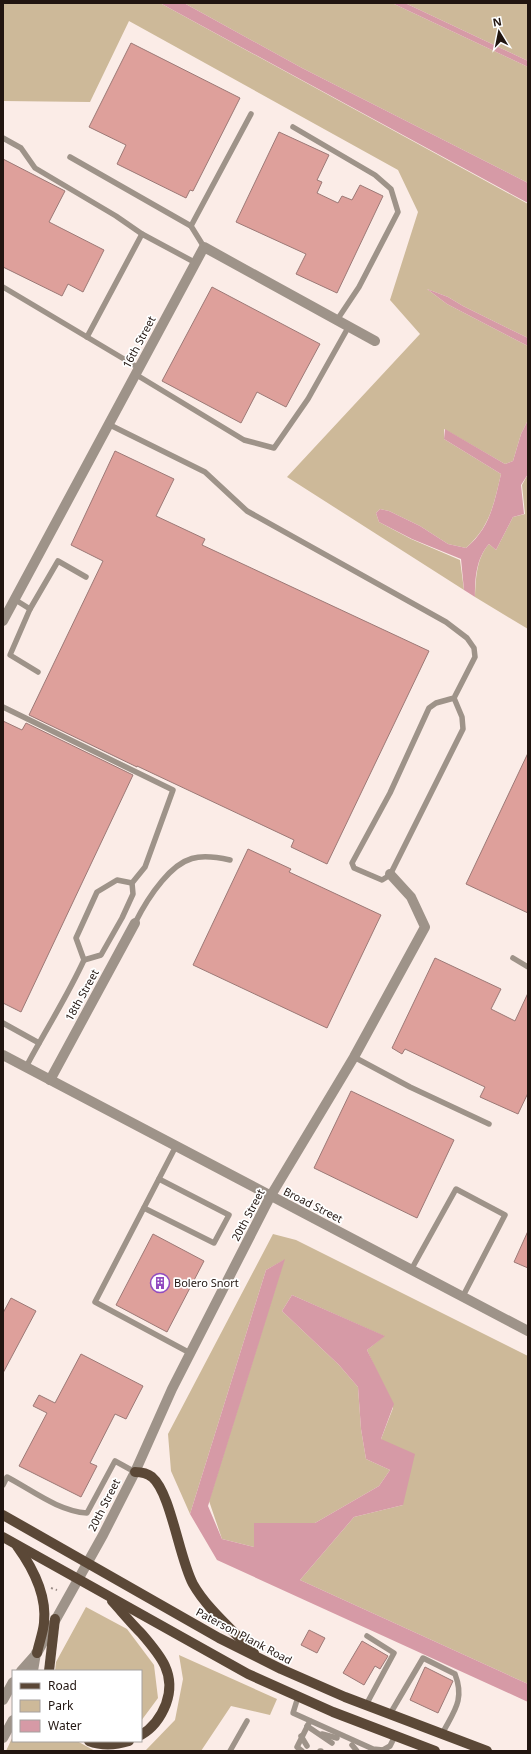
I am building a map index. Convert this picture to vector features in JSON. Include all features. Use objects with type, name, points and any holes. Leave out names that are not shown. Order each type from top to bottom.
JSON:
[{"type":"main road","points":[[135,1472],[148,1474],[153,1478],[162,1491],[184,1563],[198,1592],[260,1659]]},
{"type":"main road","name":"Paterson Plank Road","points":[[3,1516],[260,1659],[302,1679],[366,1705],[487,1751]]},
{"type":"main road","points":[[3,1537],[228,1664],[298,1697],[435,1751]]},
{"type":"main road","points":[[14,1543],[31,1566],[42,1594],[44,1623],[37,1653]]},
{"type":"main road","points":[[107,1595],[159,1653],[168,1672],[169,1692],[163,1712],[150,1728],[142,1734]]},
{"type":"main road","points":[[49,1670],[55,1619]]},
{"type":"main road","points":[[93,1742],[113,1744],[124,1742]]},
{"type":"street","points":[[204,247],[375,341]]},
{"type":"street","name":"16th Street","points":[[3,621],[204,247]]},
{"type":"street","name":"20th Street","points":[[37,1653],[135,1472],[172,1389],[270,1197],[354,1057],[425,928],[411,897],[390,874]]},
{"type":"street","name":"18th Street","points":[[50,1080],[135,923]]},
{"type":"street","name":"Broad Street","points":[[3,1055],[270,1197],[528,1331]]},
{"type":"street","points":[[22,1670],[37,1653]]},
{"type":"street","points":[[33,1670],[37,1653]]},
{"type":"street","points":[[3,1700],[12,1684]]},
{"type":"street","points":[[3,1738],[12,1722]]},
{"type":"lane","points":[[191,226],[251,114]]},
{"type":"lane","points":[[293,127],[375,175],[391,189],[398,212],[360,286],[337,320]]},
{"type":"lane","points":[[3,138],[21,148],[34,168],[116,216],[142,234],[196,263]]},
{"type":"lane","points":[[70,157],[191,226],[204,247]]},
{"type":"lane","points":[[87,337],[142,234]]},
{"type":"lane","points":[[3,287],[87,337],[244,440],[274,448],[308,399],[349,326]]},
{"type":"lane","points":[[108,424],[205,472],[247,511],[446,622],[467,638],[474,648],[475,657],[454,698],[436,703],[429,708],[390,793],[352,863],[354,868],[382,880],[390,874],[463,729],[462,717],[454,698]]},
{"type":"lane","points":[[38,672],[10,655],[30,609],[58,561],[86,577]]},
{"type":"lane","points":[[14,599],[30,609]]},
{"type":"lane","points":[[3,707],[173,790],[145,867],[132,884],[133,894],[122,918],[101,955],[84,960]]},
{"type":"lane","points":[[135,923],[148,898],[173,868],[192,858],[215,857],[230,860]]},
{"type":"lane","points":[[26,1067],[73,984],[84,960],[76,938],[98,892],[117,880],[132,884]]},
{"type":"lane","points":[[513,958],[528,967]]},
{"type":"lane","points":[[3,1023],[39,1043]]},
{"type":"lane","points":[[354,1057],[410,1087],[489,1124]]},
{"type":"lane","points":[[176,1146],[95,1302],[190,1353]]},
{"type":"lane","points":[[144,1208],[214,1243],[229,1215],[159,1179]]},
{"type":"lane","points":[[412,1270],[456,1189],[505,1215],[463,1296]]},
{"type":"lane","points":[[3,1485],[7,1477],[65,1509],[87,1513],[115,1461],[135,1472]]},
{"type":"lane","points":[[366,1705],[394,1653],[367,1636]]},
{"type":"lane","points":[[390,1714],[422,1658],[455,1674],[460,1686],[459,1699],[442,1734]]},
{"type":"lane","points":[[298,1697],[293,1713],[308,1723],[332,1743]]},
{"type":"lane","points":[[230,1751],[247,1721]]},
{"type":"lane","points":[[302,1751],[296,1747],[308,1723]]},
{"type":"lane","points":[[308,1723],[372,1750],[383,1750],[390,1746],[395,1736]]},
{"type":"lane","points":[[320,1734],[337,1738]]},
{"type":"lane","points":[[301,1736],[309,1744]]},
{"type":"lane","points":[[352,1745],[357,1751]]},
{"type":"green space","points":[[3,3],[160,3],[528,204],[528,338],[448,297],[427,289],[447,304],[528,346],[528,420],[521,434],[513,461],[505,464],[444,429],[444,439],[501,474],[493,505],[486,523],[481,532],[466,548],[448,544],[420,526],[389,511],[380,509],[376,513],[379,522],[411,539],[460,560],[464,590],[287,477],[420,334],[390,300],[418,212],[398,170],[129,21],[90,102],[3,101]]},
{"type":"green space","points":[[184,3],[392,3],[528,67],[528,183],[302,68]]},
{"type":"green space","points":[[405,3],[528,3],[528,61]]},
{"type":"green space","points":[[528,474],[528,629],[475,597],[481,556],[489,544],[496,550],[513,517],[525,514],[522,485]]},
{"type":"green space","points":[[273,1234],[296,1240],[528,1356],[528,1684],[300,1580],[354,1517],[403,1505],[381,1439],[393,1408],[367,1350],[384,1336],[292,1295],[282,1311],[339,1365],[358,1387],[361,1429],[366,1459],[390,1470],[379,1486],[315,1523],[254,1523],[254,1547],[222,1539],[209,1501],[284,1260],[266,1270],[190,1514],[171,1471],[168,1434]]},
{"type":"green space","points":[[86,1607],[127,1629],[154,1665],[158,1698],[142,1720],[142,1670],[55,1670],[56,1662]]},
{"type":"green space","points":[[179,1655],[277,1699],[270,1715],[231,1706],[201,1751],[131,1751],[146,1750],[175,1720],[183,1679]]},
{"type":"green space","points":[[12,1738],[12,1742],[79,1742],[95,1751],[6,1751]]},
{"type":"water","points":[[160,3],[184,3],[302,68],[528,183],[528,203]]},
{"type":"water","points":[[392,3],[405,3],[528,61],[528,67]]},
{"type":"water","points":[[427,289],[448,297],[528,338],[528,346],[447,304]]},
{"type":"water","points":[[528,420],[528,474],[521,485],[524,514],[513,517],[496,550],[489,544],[481,556],[477,569],[475,597],[464,590],[461,559],[412,539],[379,522],[376,513],[380,509],[389,511],[420,526],[448,544],[466,548],[481,532],[486,524],[493,505],[501,474],[444,439],[445,429],[505,464],[513,461],[521,434]]},
{"type":"water","points":[[285,1259],[208,1506],[222,1539],[254,1547],[254,1523],[315,1523],[379,1486],[390,1470],[366,1459],[361,1429],[358,1387],[339,1365],[282,1311],[292,1295],[385,1336],[367,1350],[394,1404],[381,1439],[415,1454],[403,1505],[354,1517],[300,1580],[528,1684],[528,1702],[217,1560],[190,1514],[266,1270]]},
{"type":"building","points":[[131,43],[240,98],[193,191],[190,190],[186,198],[117,164],[126,145],[89,127]]},
{"type":"building","points":[[279,132],[329,155],[317,180],[322,182],[317,193],[338,203],[342,196],[352,200],[360,185],[383,196],[337,293],[296,274],[306,254],[236,222]]},
{"type":"building","points":[[3,159],[65,191],[49,222],[104,250],[83,292],[68,284],[62,296],[3,267]]},
{"type":"building","points":[[212,287],[320,344],[286,407],[257,392],[241,423],[162,381]]},
{"type":"building","points":[[115,451],[174,479],[156,516],[205,539],[202,545],[429,651],[327,864],[291,847],[294,840],[29,715],[103,561],[71,545]]},
{"type":"building","points":[[3,721],[22,730],[26,723],[133,775],[21,1012],[3,1003]]},
{"type":"building","points":[[528,753],[528,913],[466,884]]},
{"type":"building","points":[[248,849],[291,869],[289,872],[381,915],[327,1028],[193,965]]},
{"type":"building","points":[[435,958],[501,989],[491,1009],[515,1021],[528,993],[528,1093],[518,1114],[480,1097],[485,1087],[405,1049],[402,1054],[392,1048]]},
{"type":"building","points":[[351,1091],[454,1140],[417,1218],[314,1168]]},
{"type":"building","points":[[528,1231],[528,1268],[514,1262]]},
{"type":"building","name":"Bolero Snort","points":[[153,1234],[204,1261],[167,1332],[116,1305]]},
{"type":"building","points":[[11,1298],[36,1311],[3,1373],[3,1313]]},
{"type":"building","points":[[81,1354],[143,1386],[126,1419],[115,1414],[90,1463],[97,1466],[81,1497],[19,1466],[47,1413],[33,1406],[39,1395],[55,1403]]},
{"type":"building","points":[[309,1630],[325,1638],[317,1653],[301,1645]]},
{"type":"building","points":[[362,1641],[388,1656],[380,1669],[375,1666],[364,1685],[343,1673]]},
{"type":"building","points":[[425,1667],[453,1681],[438,1713],[410,1700]]},
{"type":"place","name":"Bolero Snort","points":[[160,1283]]}]
